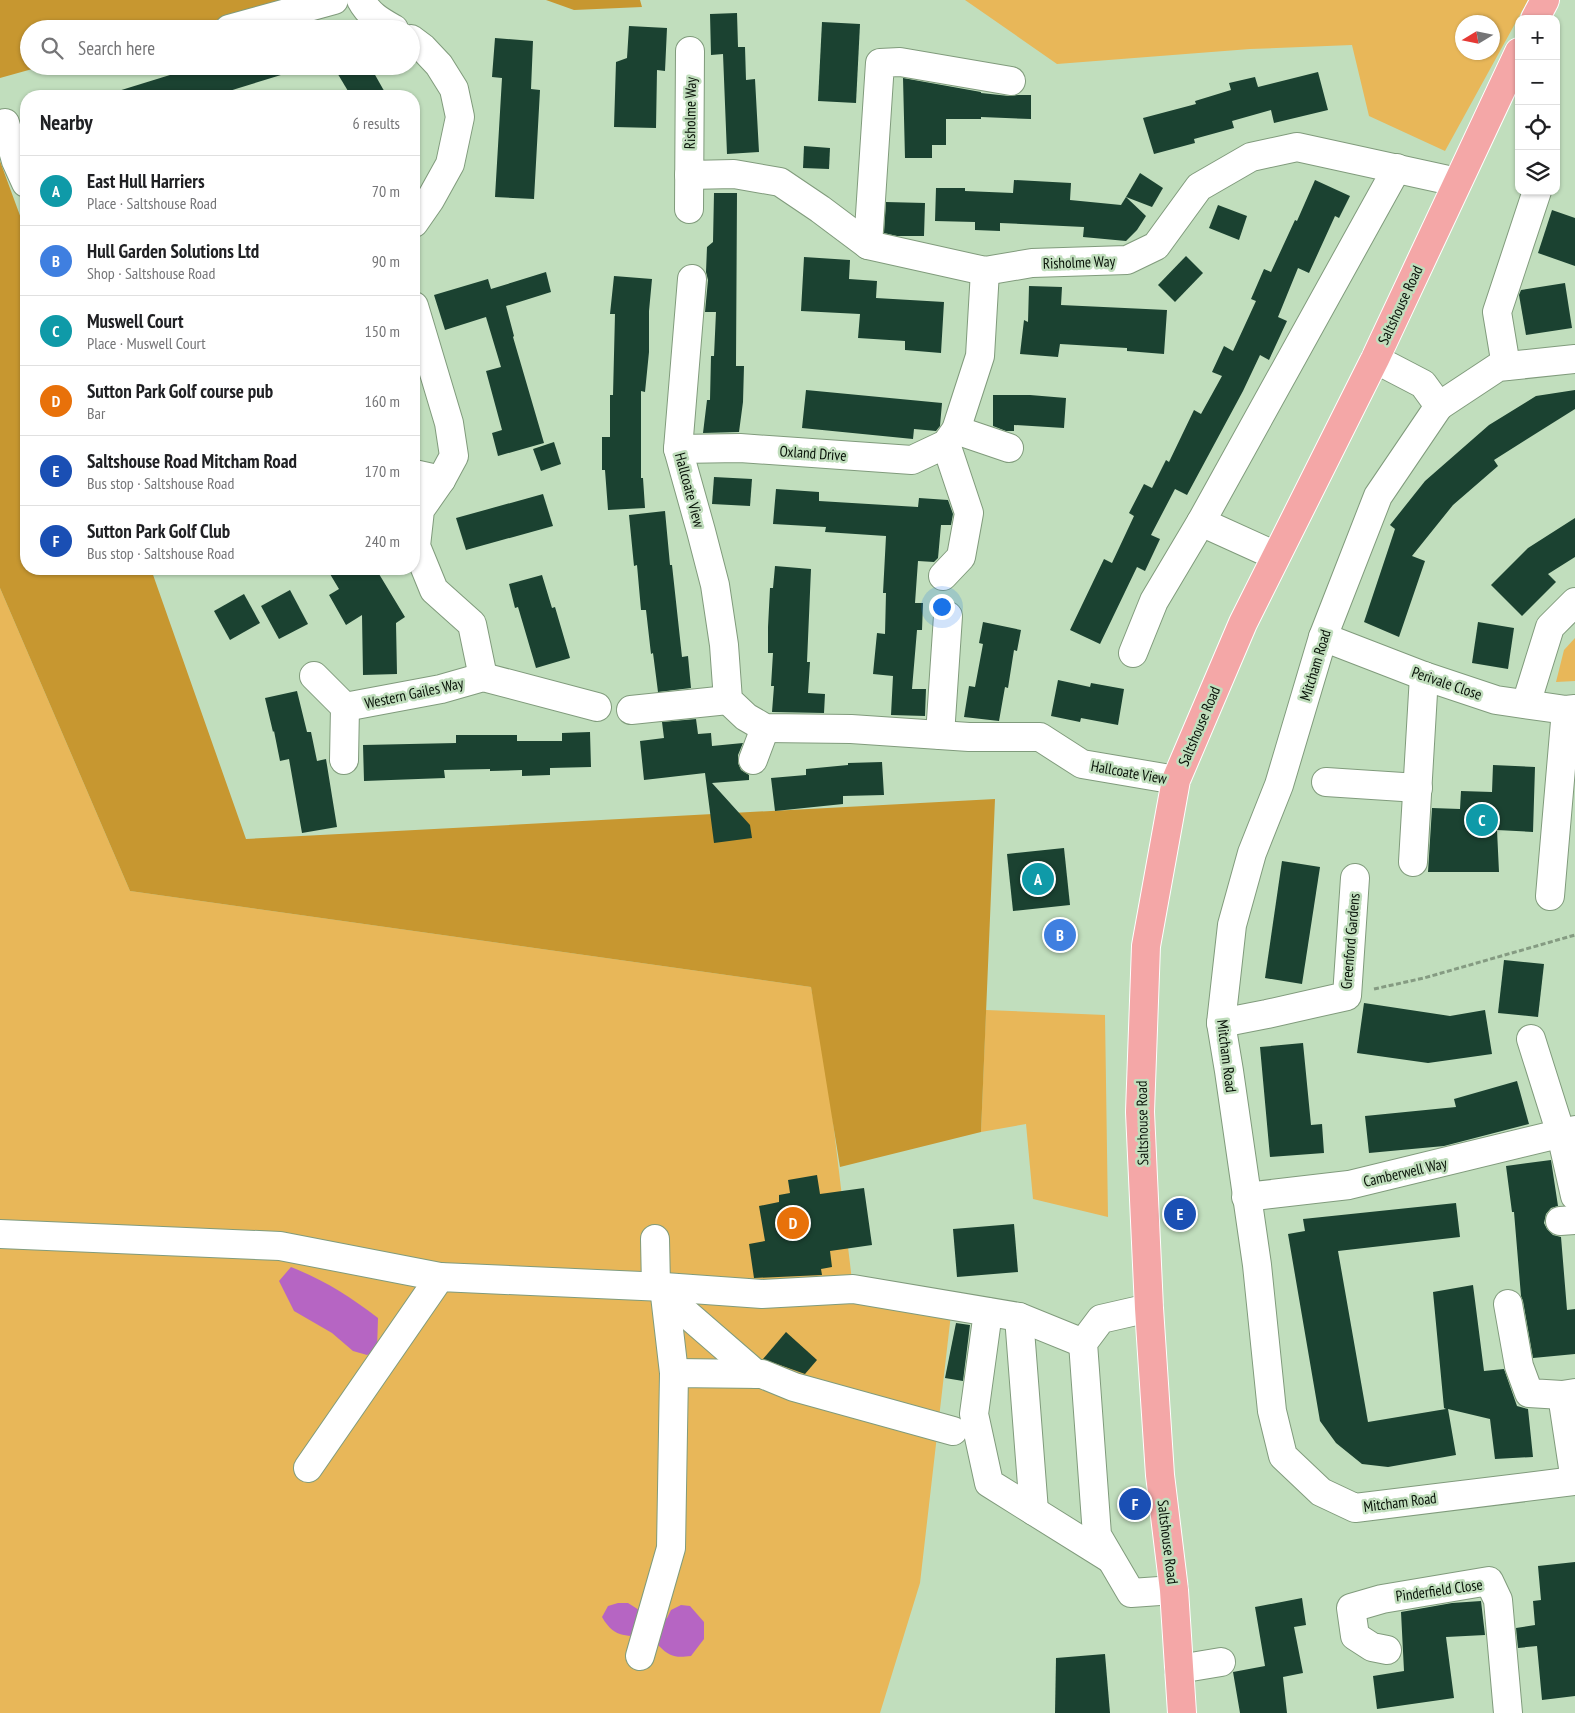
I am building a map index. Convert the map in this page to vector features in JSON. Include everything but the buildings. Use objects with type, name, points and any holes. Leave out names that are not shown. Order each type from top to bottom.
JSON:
[{"type":"main road","points":[[1537,15],[1545,0]]},
{"type":"main road","name":"Saltshouse Road","points":[[1182,1713],[1174,1590],[1160,1475],[1149,1308],[1140,1112],[1146,946],[1176,780],[1243,623],[1374,359],[1515,60]]},
{"type":"street","points":[[262,20],[334,0]]},
{"type":"street","points":[[361,0],[366,10],[378,20]]},
{"type":"street","points":[[420,46],[439,65],[454,89],[460,117],[450,164],[420,214]]},
{"type":"street","name":"Risholme Way","points":[[689,208],[690,51]]},
{"type":"street","points":[[868,245],[880,63],[900,62],[1011,81]]},
{"type":"street","points":[[5,123],[20,170]]},
{"type":"street","name":"Risholme Way","points":[[689,175],[734,174],[780,182],[868,245],[984,271],[1032,263],[1127,260],[1156,246],[1199,187],[1251,157],[1297,147],[1458,182]]},
{"type":"street","points":[[1133,653],[1154,601],[1201,522],[1397,168]]},
{"type":"street","points":[[1506,366],[1497,312],[1536,195]]},
{"type":"street","points":[[943,576],[961,557],[969,513],[951,437],[980,356],[984,271]]},
{"type":"street","name":"Hallcoate View","points":[[692,279],[678,449],[715,585],[724,645],[728,700]]},
{"type":"street","name":"Western Gailes Way","points":[[420,326],[449,423],[454,456],[441,480],[420,510]]},
{"type":"street","points":[[1374,359],[1423,384],[1439,406],[1498,368],[1575,360]]},
{"type":"street","name":"Mitcham Road","points":[[1439,406],[1378,496],[1323,637],[1279,785],[1252,853],[1232,925],[1221,1023],[1257,1264],[1272,1411],[1283,1456],[1321,1492],[1356,1508],[1575,1481]]},
{"type":"street","points":[[951,437],[1009,448]]},
{"type":"street","name":"Oxland Drive","points":[[678,449],[740,448],[912,460],[951,437]]},
{"type":"street","points":[[420,475],[441,480]]},
{"type":"street","points":[[1201,522],[1276,556]]},
{"type":"street","name":"Western Gailes Way","points":[[420,556],[434,590],[472,624],[484,676]]},
{"type":"street","points":[[1526,704],[1550,627],[1575,602]]},
{"type":"street","points":[[940,735],[948,616]]},
{"type":"street","name":"Perivale Close","points":[[1323,637],[1424,676],[1496,700],[1570,709]]},
{"type":"street","name":"Western Gailes Way","points":[[305,671],[345,707],[344,760]]},
{"type":"street","name":"Western Gailes Way","points":[[345,707],[441,689],[484,676],[597,708]]},
{"type":"street","points":[[1413,862],[1424,676]]},
{"type":"street","points":[[631,710],[728,700],[746,717],[765,728],[753,760]]},
{"type":"street","points":[[1550,896],[1570,709]]},
{"type":"street","name":"Hallcoate View","points":[[765,728],[852,729],[969,737],[1040,737],[1082,764],[1176,780]]},
{"type":"street","points":[[1326,782],[1418,788]]},
{"type":"street","name":"Greenford Gardens","points":[[1221,1023],[1347,996],[1356,878]]},
{"type":"street","points":[[1531,1039],[1568,1132],[1575,1196]]},
{"type":"street","name":"Camberwell Way","points":[[1246,1197],[1349,1185],[1568,1132]]},
{"type":"street","points":[[0,1234],[280,1246],[440,1277],[762,1294],[853,1289],[1018,1317],[1083,1343]]},
{"type":"street","points":[[640,1656],[671,1548],[674,1373],[655,1239]]},
{"type":"street","points":[[308,1468],[440,1277]]},
{"type":"street","points":[[661,1289],[756,1374]]},
{"type":"street","points":[[1508,1304],[1519,1366],[1529,1393],[1569,1394],[1575,1481]]},
{"type":"street","points":[[1149,1308],[1101,1319],[1083,1343],[1097,1535],[1131,1593],[1174,1590]]},
{"type":"street","points":[[988,1312],[974,1414],[989,1483],[1112,1560]]},
{"type":"street","points":[[1018,1317],[1034,1510]]},
{"type":"street","points":[[674,1373],[762,1374],[794,1387],[953,1431]]},
{"type":"street","name":"Pinderfield Close","points":[[1387,1650],[1372,1648],[1356,1636],[1351,1608],[1382,1599],[1489,1581],[1498,1600],[1508,1713]]},
{"type":"street","points":[[1179,1669],[1221,1662]]},
{"type":"path","points":[[1347,996],[1424,978],[1575,935]]},
{"type":"shaded area","points":[[0,0],[290,0],[216,20],[20,20],[20,72],[0,78]]},
{"type":"shaded area","points":[[546,0],[640,0],[642,7],[574,10]]},
{"type":"shaded area","points":[[965,0],[1528,0],[1520,15],[1515,15],[1515,24],[1500,51],[1500,15],[1455,15],[1455,60],[1495,60],[1445,151],[1369,116],[1352,45],[1250,49],[1057,64]]},
{"type":"shaded area","points":[[0,161],[20,216],[20,575],[153,575],[246,839],[995,799],[981,1132],[840,1167],[811,987],[130,891],[0,588]]},
{"type":"shaded area","points":[[0,588],[130,891],[811,987],[827,1071],[853,1289],[951,1314],[920,1583],[880,1713],[0,1713]]},
{"type":"shaded area","points":[[1575,638],[1575,681],[1556,682],[1564,650]]},
{"type":"shaded area","points":[[986,1010],[1105,1015],[1108,1217],[1033,1199],[1026,1124],[981,1132]]},
{"type":"shaded area","points":[[291,1267],[337,1290],[378,1318],[377,1350],[367,1355],[353,1351],[332,1333],[294,1311],[279,1281]]},
{"type":"shaded area","points":[[628,1603],[658,1622],[667,1618],[671,1610],[681,1605],[690,1606],[704,1622],[704,1639],[691,1656],[677,1657],[670,1655],[650,1639],[617,1633],[607,1625],[602,1617],[608,1606]]},
{"type":"place","name":"Muswell Court","points":[[1482,820]]},
{"type":"place","name":"East Hull Harriers","points":[[1038,879]]},
{"type":"place","name":"Hull Garden Solutions Ltd","points":[[1060,935]]},
{"type":"place","name":"Saltshouse Road Mitcham Road","points":[[1180,1214]]},
{"type":"place","name":"Sutton Park Golf course pub","points":[[793,1223]]},
{"type":"place","name":"Sutton Park Golf Club","points":[[1135,1504]]}]
